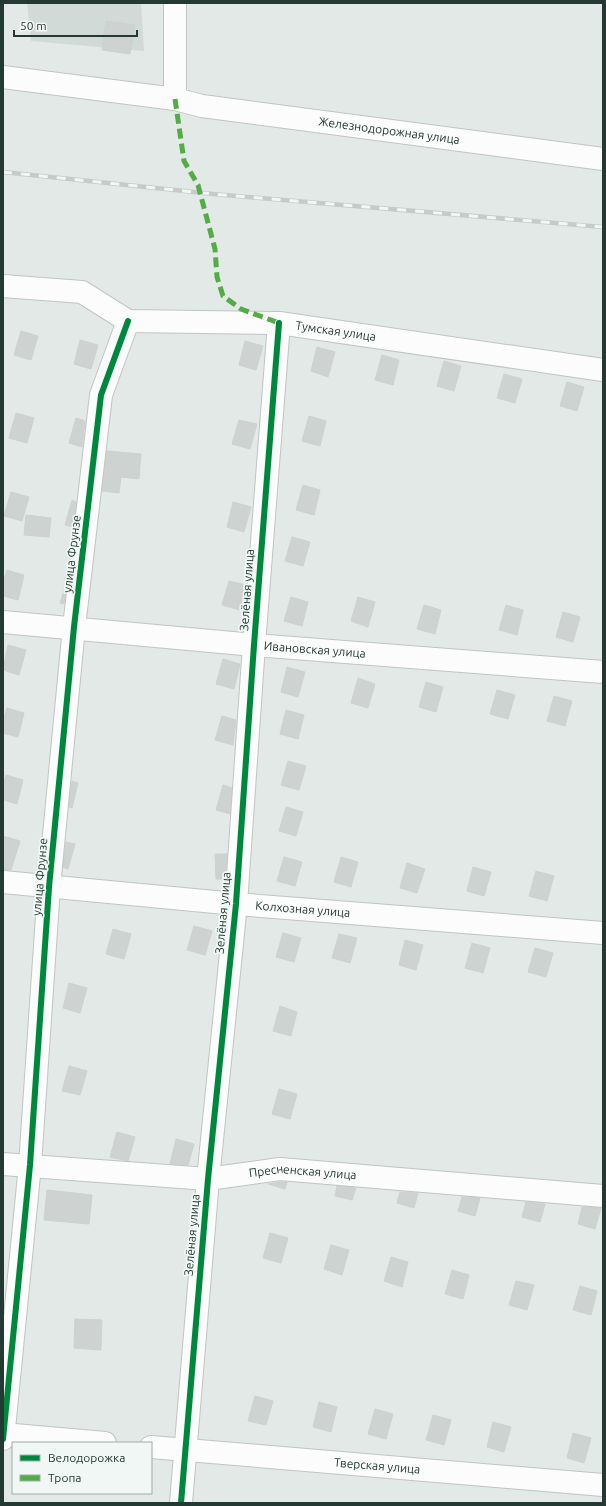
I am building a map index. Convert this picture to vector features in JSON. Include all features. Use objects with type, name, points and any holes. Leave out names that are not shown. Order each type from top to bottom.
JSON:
[{"type":"street","points":[[174,3],[175,99]]},
{"type":"street","name":"Железнодорожная улица","points":[[3,77],[175,99],[210,107],[603,159]]},
{"type":"street","points":[[3,286],[82,292],[128,321]]},
{"type":"street","name":"Тумская улица","points":[[128,321],[279,323],[603,370]]},
{"type":"street","name":"улица Фрунзе","points":[[3,1440],[30,1166],[49,887],[74,627],[101,396],[128,321]]},
{"type":"street","name":"Зелёная улица","points":[[181,1503],[184,1449],[208,1179],[236,904],[279,323]]},
{"type":"street","name":"Ивановская улица","points":[[3,622],[74,627],[254,645],[603,672]]},
{"type":"street","name":"Колхозная улица","points":[[3,882],[236,904],[603,933]]},
{"type":"street","name":"Пресненская улица","points":[[3,1164],[208,1179],[280,1169],[603,1196]]},
{"type":"street","points":[[3,1434],[94,1442]]},
{"type":"street","name":"Тверская улица","points":[[152,1447],[603,1485]]},
{"type":"shaded area","points":[[27,3],[141,3],[144,51],[31,41]]},
{"type":"building","points":[[106,21],[135,25],[130,54],[102,50]]},
{"type":"building","points":[[21,331],[38,336],[31,360],[14,355]]},
{"type":"building","points":[[80,340],[98,345],[91,369],[74,364]]},
{"type":"building","points":[[245,341],[263,346],[256,370],[239,365]]},
{"type":"building","points":[[317,347],[335,352],[328,377],[311,371]]},
{"type":"building","points":[[382,355],[399,360],[393,385],[375,380]]},
{"type":"building","points":[[444,361],[461,366],[454,391],[437,386]]},
{"type":"building","points":[[504,374],[522,379],[515,403],[497,398]]},
{"type":"building","points":[[567,382],[584,387],[577,411],[560,406]]},
{"type":"building","points":[[16,413],[34,418],[27,443],[9,438]]},
{"type":"building","points":[[309,416],[326,421],[320,446],[302,441]]},
{"type":"building","points":[[76,418],[85,421],[82,447],[69,443]]},
{"type":"building","points":[[239,420],[257,424],[250,449],[232,444]]},
{"type":"building","points":[[107,451],[141,454],[139,479],[121,477],[119,493],[102,491]]},
{"type":"building","points":[[303,485],[320,490],[314,515],[296,510]]},
{"type":"building","points":[[11,492],[29,497],[22,521],[4,516]]},
{"type":"building","points":[[72,500],[76,502],[73,527],[65,525]]},
{"type":"building","points":[[233,502],[251,507],[244,532],[227,527]]},
{"type":"building","points":[[26,515],[51,518],[49,537],[24,535]]},
{"type":"building","points":[[292,537],[310,542],[303,566],[285,561]]},
{"type":"building","points":[[7,570],[24,575],[18,600],[3,596],[3,583]]},
{"type":"building","points":[[67,580],[64,604],[60,603]]},
{"type":"building","points":[[229,581],[246,585],[240,610],[222,605]]},
{"type":"building","points":[[291,597],[308,602],[302,626],[284,621]]},
{"type":"building","points":[[358,597],[375,602],[368,627],[351,621]]},
{"type":"building","points":[[424,605],[441,610],[435,634],[417,629]]},
{"type":"building","points":[[506,605],[523,610],[517,635],[499,630]]},
{"type":"building","points":[[563,612],[580,617],[573,642],[556,637]]},
{"type":"building","points":[[8,645],[26,650],[19,675],[3,670]]},
{"type":"building","points":[[223,659],[240,664],[234,689],[216,684]]},
{"type":"building","points":[[287,667],[305,672],[298,697],[281,692]]},
{"type":"building","points":[[358,678],[375,684],[368,708],[351,703]]},
{"type":"building","points":[[426,682],[443,687],[436,712],[419,707]]},
{"type":"building","points":[[497,690],[515,695],[508,719],[490,714]]},
{"type":"building","points":[[554,696],[572,701],[565,726],[547,721]]},
{"type":"building","points":[[7,708],[24,713],[18,737],[3,733],[3,720]]},
{"type":"building","points":[[286,710],[304,715],[298,739],[280,734]]},
{"type":"building","points":[[222,716],[236,720],[233,745],[215,740]]},
{"type":"building","points":[[288,761],[306,766],[299,790],[281,785]]},
{"type":"building","points":[[6,775],[23,780],[17,804],[3,800],[3,785]]},
{"type":"building","points":[[72,781],[78,783],[72,808],[69,807]]},
{"type":"building","points":[[223,785],[232,788],[230,814],[216,810]]},
{"type":"building","points":[[286,807],[303,812],[296,836],[279,831]]},
{"type":"building","points":[[3,836],[20,841],[11,870],[3,870]]},
{"type":"building","points":[[66,842],[75,844],[68,869],[63,867]]},
{"type":"building","points":[[215,854],[227,854],[225,879],[216,879]]},
{"type":"building","points":[[284,857],[302,862],[295,886],[277,881]]},
{"type":"building","points":[[341,857],[358,862],[351,887],[334,882]]},
{"type":"building","points":[[407,863],[425,869],[417,893],[400,888]]},
{"type":"building","points":[[473,867],[491,872],[484,896],[467,891]]},
{"type":"building","points":[[536,871],[554,876],[547,901],[529,896]]},
{"type":"building","points":[[194,926],[212,931],[205,955],[187,950]]},
{"type":"building","points":[[113,929],[131,934],[124,959],[106,954]]},
{"type":"building","points":[[283,933],[301,938],[294,962],[276,957]]},
{"type":"building","points":[[339,934],[357,938],[350,963],[332,958]]},
{"type":"building","points":[[405,940],[423,945],[416,970],[399,965]]},
{"type":"building","points":[[472,943],[490,948],[483,973],[465,968]]},
{"type":"building","points":[[535,948],[553,953],[546,977],[528,972]]},
{"type":"building","points":[[69,983],[87,988],[80,1013],[63,1008]]},
{"type":"building","points":[[280,1006],[297,1012],[291,1036],[273,1031]]},
{"type":"building","points":[[69,1066],[87,1071],[80,1095],[62,1091]]},
{"type":"building","points":[[279,1089],[297,1094],[290,1119],[272,1114]]},
{"type":"building","points":[[117,1132],[135,1137],[128,1161],[110,1157]]},
{"type":"building","points":[[176,1139],[194,1144],[188,1165],[170,1164]]},
{"type":"building","points":[[287,1182],[285,1189],[268,1184]]},
{"type":"building","points":[[337,1186],[356,1188],[352,1200],[335,1196]]},
{"type":"building","points":[[47,1190],[92,1195],[89,1224],[44,1220]]},
{"type":"building","points":[[400,1192],[418,1193],[414,1208],[397,1203]]},
{"type":"building","points":[[462,1197],[480,1198],[475,1216],[458,1211]]},
{"type":"building","points":[[526,1202],[545,1204],[540,1222],[522,1217]]},
{"type":"building","points":[[582,1207],[601,1208],[595,1229],[578,1224]]},
{"type":"building","points":[[270,1233],[288,1238],[281,1263],[263,1258]]},
{"type":"building","points":[[331,1245],[349,1250],[342,1275],[324,1269]]},
{"type":"building","points":[[391,1257],[408,1262],[402,1287],[384,1281]]},
{"type":"building","points":[[452,1270],[469,1275],[463,1299],[445,1294]]},
{"type":"building","points":[[516,1281],[534,1285],[527,1310],[509,1305]]},
{"type":"building","points":[[580,1286],[597,1291],[591,1315],[573,1310]]},
{"type":"building","points":[[75,1319],[102,1320],[101,1350],[74,1348]]},
{"type":"building","points":[[255,1396],[273,1401],[266,1425],[248,1421]]},
{"type":"building","points":[[319,1402],[337,1407],[331,1432],[313,1427]]},
{"type":"building","points":[[375,1409],[393,1414],[386,1439],[368,1434]]},
{"type":"building","points":[[433,1415],[451,1420],[444,1445],[426,1440]]},
{"type":"building","points":[[493,1422],[511,1427],[504,1452],[487,1447]]},
{"type":"building","points":[[573,1433],[591,1438],[584,1463],[567,1458]]},
{"type":"railway","points":[[3,172],[213,194],[603,227]]},
{"type":"marked path","points":[[175,99],[184,161],[198,185],[215,249],[217,277],[223,296],[241,309],[279,323]]},
{"type":"cycle path","points":[[3,1439],[30,1165],[49,887],[74,627],[101,395],[128,321]]},
{"type":"cycle path","points":[[181,1503],[208,1179],[236,904],[279,323]]}]
